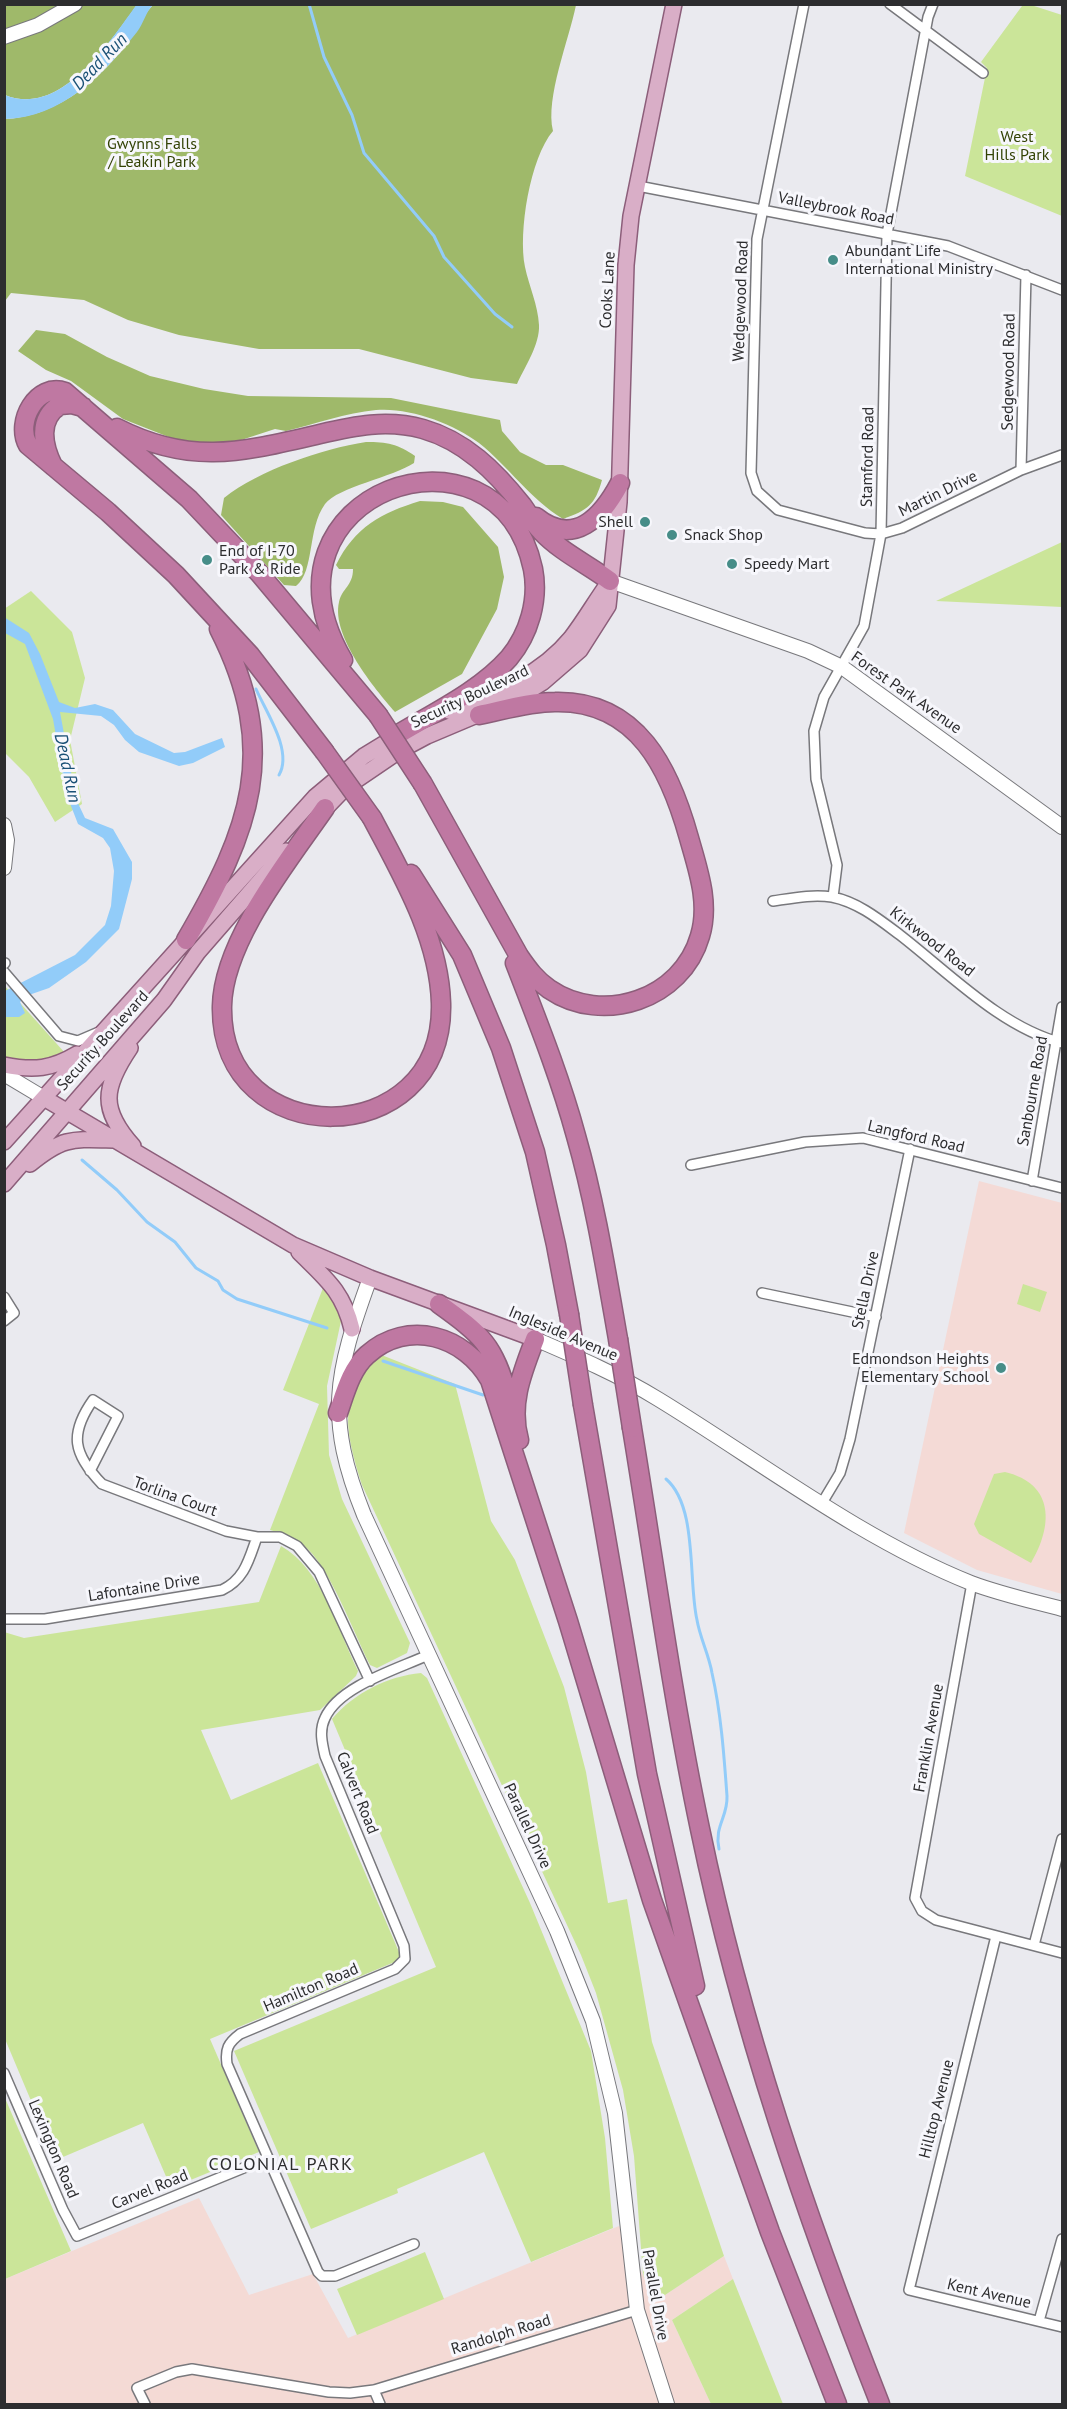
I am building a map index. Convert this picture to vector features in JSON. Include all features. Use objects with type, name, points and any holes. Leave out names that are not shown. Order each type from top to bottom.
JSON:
[{"type":"highway","points":[[378,715],[252,566],[189,499],[91,412],[65,392],[56,390],[39,398],[25,415],[22,433],[28,445],[145,544],[209,609],[277,687],[425,894],[472,976],[504,1058],[535,1152],[554,1235],[647,1774],[678,1918],[725,2100]]},
{"type":"highway","points":[[91,412],[146,441],[191,453],[214,454],[270,446],[369,423],[404,425],[438,435],[471,452],[523,507],[544,524],[558,529],[582,527],[602,513],[620,483]]},
{"type":"highway","points":[[392,738],[496,671],[519,645],[531,614],[535,578],[525,543],[516,528],[493,503],[458,485],[426,481],[408,483],[376,496],[348,518],[335,534],[322,570],[321,590],[326,624],[333,644],[378,715],[423,784],[535,979],[569,1000],[602,1006],[629,1004],[658,991],[678,973],[691,956],[701,936],[704,905],[697,866],[673,787],[653,752],[633,729],[607,713],[572,702],[540,703],[479,715]]},
{"type":"highway","points":[[523,507],[539,530],[610,581]]},
{"type":"highway","points":[[186,940],[232,853],[248,798],[252,766],[251,729],[243,689],[229,649],[209,609]]},
{"type":"highway","points":[[325,808],[271,886],[253,917],[229,967],[222,1006],[227,1042],[243,1074],[257,1091],[274,1103],[315,1118],[356,1116],[390,1102],[420,1074],[438,1040],[441,1002],[432,950],[413,897],[372,818]]},
{"type":"highway","points":[[494,911],[542,1031],[576,1136],[600,1238],[687,1764],[730,1959],[786,2151],[837,2295],[880,2404]]},
{"type":"highway","points":[[439,1304],[476,1331],[492,1351],[499,1366],[568,1621]]},
{"type":"highway","points":[[338,1413],[359,1364],[367,1355],[392,1340],[407,1335],[448,1339],[472,1356],[490,1380],[568,1621],[652,1900],[725,2100],[770,2232],[837,2404]]},
{"type":"highway","points":[[516,1427],[518,1388],[535,1339]]},
{"type":"main road","name":"Cooks Lane","points":[[610,581],[617,536],[620,483],[626,265],[638,186],[674,4]]},
{"type":"main road","name":"Security Boulevard","points":[[4,1184],[65,1111],[164,1000],[198,952],[325,808],[346,788],[399,751],[427,736],[526,693],[565,666],[594,632],[608,606],[610,581]]},
{"type":"main road","name":"Security Boulevard","points":[[4,1142],[315,797],[337,777],[392,738],[421,723],[512,685],[535,671],[569,640],[610,581]]},
{"type":"main road","points":[[145,1159],[118,1129],[109,1108],[108,1095],[120,1063],[164,1000]]},
{"type":"main road","points":[[4,1065],[23,1069],[48,1068],[90,1046]]},
{"type":"main road","name":"Ingleside Avenue","points":[[44,1098],[292,1245],[370,1278],[535,1339]]},
{"type":"main road","points":[[4,1184],[56,1144],[77,1139],[114,1140]]},
{"type":"main road","points":[[292,1245],[338,1291],[347,1310],[352,1329]]},
{"type":"street","points":[[4,37],[38,26],[75,4]]},
{"type":"street","name":"Wedgewood Road","points":[[788,514],[763,499],[753,484],[751,472],[756,257],[763,210],[804,4]]},
{"type":"street","points":[[890,4],[983,72]]},
{"type":"street","name":"Stamford Road","points":[[833,897],[837,865],[816,779],[813,746],[817,713],[864,626],[881,534],[887,234],[933,4]]},
{"type":"street","name":"Valleybrook Road","points":[[638,186],[957,248],[1062,290]]},
{"type":"street","name":"Sedgewood Road","points":[[1022,470],[1026,275]]},
{"type":"street","name":"Martin Drive","points":[[788,514],[865,533],[881,534],[902,528],[1022,470],[1062,455]]},
{"type":"street","name":"Forest Park Avenue","points":[[610,581],[808,651],[842,667],[1062,827]]},
{"type":"street","points":[[4,825],[7,840],[4,868]]},
{"type":"street","name":"Kirkwood Road","points":[[773,901],[797,897],[833,897],[850,903],[878,919],[1023,1030],[1059,1043]]},
{"type":"street","points":[[4,972],[55,1033],[72,1040],[93,1036],[105,1029]]},
{"type":"street","name":"Sanbourne Road","points":[[1032,1181],[1059,1043],[1062,1007]]},
{"type":"street","points":[[4,1074],[44,1098]]},
{"type":"street","name":"Langford Road","points":[[691,1165],[827,1139],[863,1138],[1062,1188]]},
{"type":"street","name":"Stella Drive","points":[[822,1503],[844,1462],[910,1149]]},
{"type":"street","name":"Parallel Drive","points":[[370,1278],[343,1362],[338,1413],[339,1435],[350,1481],[428,1655],[557,1931],[593,2021],[615,2113],[638,2310],[648,2352],[667,2404]]},
{"type":"street","points":[[762,1293],[876,1317]]},
{"type":"street","points":[[4,1297],[14,1313],[4,1321]]},
{"type":"street","name":"Ingleside Avenue","points":[[535,1339],[619,1377],[657,1398],[822,1503],[923,1560],[972,1583],[1062,1609]]},
{"type":"street","name":"Torlina Court","points":[[90,1471],[118,1416],[93,1400],[77,1425],[76,1437],[78,1448],[90,1471],[109,1489],[226,1532],[289,1540],[313,1562],[370,1681]]},
{"type":"street","name":"Lafontaine Drive","points":[[4,1619],[45,1620],[222,1590],[232,1586],[245,1571],[257,1537]]},
{"type":"street","name":"Franklin Avenue","points":[[972,1583],[915,1898],[922,1911],[936,1920],[996,1936]]},
{"type":"street","name":"Calvert Road","points":[[405,1959],[404,1946],[351,1821],[321,1740],[324,1718],[331,1708],[352,1691],[428,1655]]},
{"type":"street","points":[[1034,1945],[1062,1839]]},
{"type":"street","points":[[996,1936],[1062,1953]]},
{"type":"street","name":"Hilltop Avenue","points":[[909,2290],[996,1936]]},
{"type":"street","name":"Hamilton Road","points":[[268,2158],[227,2064],[228,2045],[240,2034],[395,1969],[405,1959]]},
{"type":"street","name":"Lexington Road","points":[[4,2073],[63,2210],[77,2236]]},
{"type":"street","points":[[268,2158],[314,2267],[322,2276],[335,2276],[414,2244]]},
{"type":"street","name":"Carvel Road","points":[[77,2236],[268,2158]]},
{"type":"street","points":[[1039,2321],[1062,2239]]},
{"type":"street","name":"Kent Avenue","points":[[909,2290],[1062,2327]]},
{"type":"street","name":"Randolph Road","points":[[144,2404],[137,2388],[176,2372],[192,2369],[329,2392],[350,2393],[374,2390],[638,2310]]},
{"type":"street","points":[[374,2390],[380,2404]]},
{"type":"shaded area","name":"Edmondson Heights Elementary School","points":[[979,1181],[1062,1203],[1062,1594],[977,1570],[904,1533]]},
{"type":"shaded area","points":[[199,2198],[249,2295],[313,2274],[348,2338],[619,2226],[656,2301],[724,2256],[733,2279],[672,2320],[711,2404],[5,2404],[5,2279]]},
{"type":"green space","points":[[4,5],[65,5],[36,21],[5,32]]},
{"type":"green space","points":[[83,5],[137,5],[97,56],[64,87],[45,96],[25,99],[5,95],[5,44],[41,31]]},
{"type":"green space","name":"Gwynns Falls / Leakin Park","points":[[153,5],[576,5],[552,102],[553,131],[538,159],[528,196],[523,252],[537,310],[539,332],[517,384],[471,378],[359,349],[259,349],[179,335],[128,320],[84,300],[11,293],[5,301],[4,119],[39,112],[72,96],[87,85],[101,73],[128,42]]},
{"type":"green space","name":"West Hills Park","points":[[1031,5],[1062,15],[1062,216],[965,176],[987,68],[981,62],[1022,6]]},
{"type":"green space","points":[[36,330],[65,334],[107,357],[150,376],[204,389],[248,396],[391,398],[500,420],[502,431],[520,452],[546,465],[563,465],[602,480],[589,506],[563,519],[540,502],[479,443],[443,423],[402,411],[376,410],[353,414],[286,431],[275,429],[232,443],[184,443],[123,419],[71,381],[46,370],[18,351]]},
{"type":"green space","points":[[366,442],[398,446],[415,456],[414,463],[341,492],[325,504],[319,514],[309,560],[302,579],[296,586],[284,585],[221,515],[224,498],[255,478],[292,462],[311,455]]},
{"type":"green space","points":[[420,501],[443,502],[463,507],[498,547],[504,577],[497,609],[462,674],[395,712],[366,676],[348,646],[338,616],[339,602],[353,575],[353,569],[339,569],[336,565],[343,552],[370,523]]},
{"type":"green space","points":[[1062,542],[1062,607],[936,601]]},
{"type":"green space","points":[[31,591],[72,632],[85,678],[70,740],[82,804],[55,822],[29,777],[5,753],[4,609]]},
{"type":"green space","points":[[4,985],[65,1053],[39,1063],[5,1058]]},
{"type":"green space","points":[[1023,1284],[1047,1292],[1040,1312],[1017,1304]]},
{"type":"green space","points":[[323,1288],[340,1310],[341,1321],[327,1386],[329,1455],[342,1499],[410,1643],[407,1653],[377,1668],[370,1665],[340,1600],[313,1554],[295,1540],[270,1530],[319,1404],[283,1390]]},
{"type":"green space","points":[[379,1354],[455,1384],[491,1521],[515,1560],[564,1687],[586,1772],[608,1903],[627,1899],[652,2042],[724,2256],[656,2301],[643,2275],[634,2156],[623,2090],[596,1993],[581,1955],[362,1485],[356,1465],[349,1431],[348,1415],[351,1400],[356,1386]]},
{"type":"green space","points":[[1005,1472],[1033,1486],[1041,1496],[1045,1508],[1046,1521],[1043,1535],[1031,1563],[979,1534],[974,1524],[994,1474]]},
{"type":"green space","points":[[281,1546],[308,1569],[318,1585],[336,1619],[358,1671],[356,1676],[320,1710],[201,1730],[231,1800],[318,1763],[402,1959],[210,2039],[259,2152],[171,2188],[143,2123],[56,2160],[5,2039],[4,1632],[24,1638],[259,1602]]},
{"type":"green space","points":[[421,1673],[427,1678],[530,1903],[591,2051],[605,2138],[613,2228],[531,2262],[484,2152],[397,2189],[398,2193],[311,2229],[234,2051],[436,1967],[332,1719],[351,1701],[372,1687],[396,1678]]},
{"type":"green space","points":[[5,2098],[71,2251],[4,2279]]},
{"type":"green space","points":[[425,2252],[444,2299],[357,2335],[337,2289]]},
{"type":"green space","points":[[733,2279],[783,2404],[711,2404],[672,2320]]},
{"type":"water","name":"Dead Run","points":[[137,4],[153,5],[137,32],[95,78],[62,102],[44,111],[25,117],[5,119],[5,95],[25,99],[45,96],[64,87],[97,56]]},
{"type":"water","name":"Dead Run","points":[[4,617],[29,633],[59,702],[75,708],[95,704],[113,710],[135,734],[174,753],[185,752],[222,738],[225,747],[193,763],[179,766],[139,752],[125,740],[114,725],[101,716],[60,712],[76,799],[85,818],[113,829],[132,862],[132,879],[119,929],[86,962],[49,988],[26,996],[20,1002],[25,1013],[19,1017],[5,1017],[5,991],[75,955],[105,925],[111,906],[114,871],[110,848],[103,838],[78,824],[66,793],[53,719],[25,644],[5,633]]},
{"type":"waterway","points":[[309,4],[324,57],[352,115],[364,153],[434,236],[444,257],[495,314],[512,327]]},
{"type":"waterway","points":[[256,689],[281,743],[283,755],[279,775]]},
{"type":"waterway","points":[[82,1160],[117,1190],[147,1222],[175,1242],[196,1268],[218,1281],[223,1290],[237,1299],[327,1328]]},
{"type":"waterway","points":[[383,1361],[483,1395]]},
{"type":"waterway","points":[[666,1479],[676,1491],[683,1507],[690,1545],[694,1604],[700,1633],[711,1666],[718,1703],[727,1796],[718,1834],[719,1849]]},
{"type":"place","name":"Abundant Life International Ministry","points":[[833,260]]},
{"type":"place","name":"Shell","points":[[645,522]]},
{"type":"place","name":"Snack Shop","points":[[672,535]]},
{"type":"place","name":"End of I-70 Park & Ride","points":[[207,560]]},
{"type":"place","name":"Speedy Mart","points":[[732,564]]},
{"type":"place","name":"Edmondson Heights Elementary School","points":[[1001,1368]]},
{"type":"district","name":"COLONIAL PARK","points":[[281,2165]]}]
